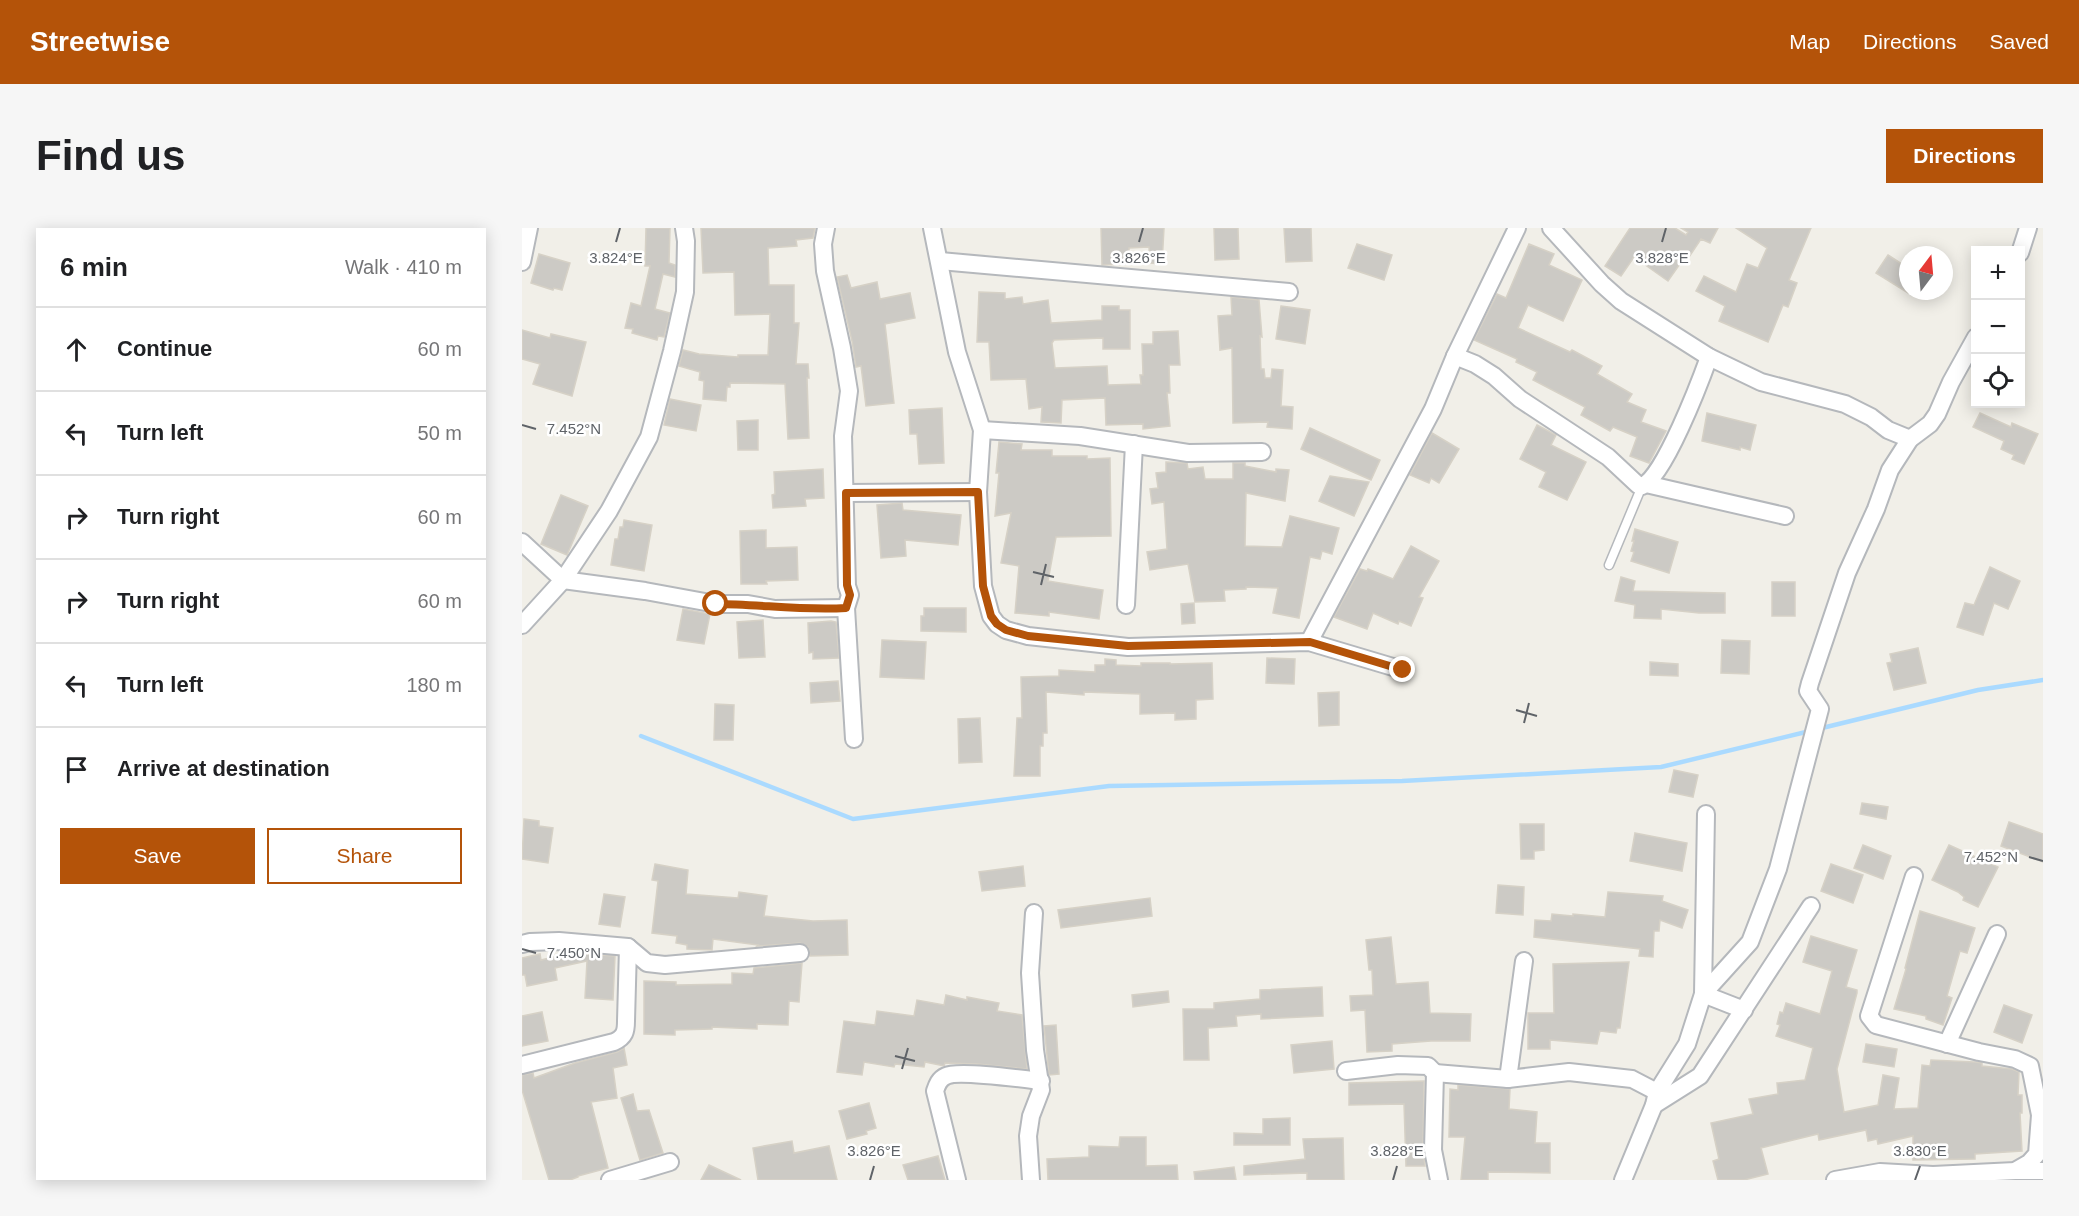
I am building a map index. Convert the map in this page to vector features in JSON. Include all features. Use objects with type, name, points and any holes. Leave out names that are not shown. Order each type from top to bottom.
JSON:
[{"type":"street","points":[[522,262],[529,228]]},
{"type":"street","points":[[522,626],[563,580],[609,511],[649,436],[685,292],[684,228]]},
{"type":"street","points":[[826,228],[823,244],[825,271],[849,391],[843,436],[847,585],[850,595],[846,608],[854,739]]},
{"type":"street","points":[[932,228],[957,351],[982,429],[978,492],[983,586],[991,616],[997,624],[1006,630],[1028,636],[1128,646],[1310,642],[1403,670]]},
{"type":"street","points":[[1310,642],[1433,409],[1455,356],[1517,228]]},
{"type":"street","points":[[1551,228],[1620,301],[1709,357],[1761,382],[1845,404],[1910,440]]},
{"type":"street","points":[[2022,246],[2028,228]]},
{"type":"street","points":[[940,261],[1289,292]]},
{"type":"street","points":[[1703,994],[1750,942],[1778,869],[1820,709],[1808,691],[1847,573],[1876,509],[1890,471],[1910,440],[1930,424],[1937,414],[1971,346]]},
{"type":"street","points":[[1455,356],[1476,364],[1494,376],[1520,399],[1608,457],[1638,485],[1785,516]]},
{"type":"street","points":[[1644,485],[1664,460],[1695,398],[1709,357]]},
{"type":"street","points":[[982,429],[1080,436],[1188,453],[1262,452]]},
{"type":"street","points":[[1125,605],[1134,444]]},
{"type":"street","points":[[846,493],[978,492]]},
{"type":"street","points":[[522,542],[563,580],[645,591],[716,604],[748,604],[775,609],[846,608]]},
{"type":"street","points":[[1623,1180],[1655,1098],[1687,1044],[1703,994],[1706,814]]},
{"type":"street","points":[[1914,876],[1869,1016],[1875,1025],[2015,1059],[2030,1066],[2040,1115],[2037,1154],[2029,1163],[2015,1171]]},
{"type":"street","points":[[1655,1098],[1700,1076],[1811,906]]},
{"type":"street","points":[[1031,1180],[1028,1136],[1031,1116],[1041,1090],[1035,1050],[1030,973],[1034,913]]},
{"type":"street","points":[[1947,1044],[1997,934]]},
{"type":"street","points":[[522,944],[559,941],[628,947],[647,963],[665,965],[800,954]]},
{"type":"street","points":[[522,1065],[622,1038],[626,1031],[628,947]]},
{"type":"street","points":[[1508,1078],[1524,961]]},
{"type":"street","points":[[1703,994],[1744,1010]]},
{"type":"street","points":[[1346,1071],[1398,1065],[1428,1066],[1435,1073],[1508,1078],[1569,1072],[1632,1079],[1655,1098]]},
{"type":"street","points":[[1435,1073],[1433,1150],[1439,1180]]},
{"type":"street","points":[[957,1180],[935,1091],[938,1082],[946,1075],[960,1074],[1041,1081]]},
{"type":"street","points":[[610,1180],[670,1162]]},
{"type":"street","points":[[1835,1180],[1880,1172],[1934,1177],[2043,1171]]},
{"type":"lane","points":[[1610,565],[1644,485]]},
{"type":"building","points":[[646,228],[670,228],[669,263],[675,265],[675,277],[663,274],[655,309],[670,313],[664,337],[658,336],[657,340],[632,333],[633,329],[625,328],[631,303],[641,306],[650,266],[645,266]]},
{"type":"building","points":[[701,228],[815,228],[813,238],[796,240],[797,246],[768,248],[769,285],[794,285],[794,323],[799,323],[796,364],[808,364],[809,438],[788,439],[785,384],[730,383],[730,387],[727,387],[726,401],[703,399],[704,381],[699,380],[700,372],[679,366],[683,350],[699,354],[738,357],[738,355],[768,355],[770,314],[735,315],[734,272],[703,273]]},
{"type":"building","points":[[1101,228],[1164,228],[1162,264],[1150,263],[1149,247],[1129,248],[1127,264],[1102,265]]},
{"type":"building","points":[[1214,228],[1238,228],[1239,259],[1215,260]]},
{"type":"building","points":[[1284,228],[1311,228],[1312,261],[1286,262]]},
{"type":"building","points":[[1630,228],[1675,228],[1686,235],[1688,232],[1681,228],[1718,228],[1710,243],[1701,239],[1687,260],[1684,258],[1668,281],[1634,257],[1621,276],[1605,266]]},
{"type":"building","points":[[1736,228],[1811,228],[1789,280],[1797,283],[1788,307],[1783,305],[1768,342],[1719,321],[1725,306],[1696,291],[1704,276],[1736,292],[1747,264],[1758,268],[1767,248]]},
{"type":"building","points":[[1357,244],[1392,255],[1384,280],[1348,268]]},
{"type":"building","points":[[1529,244],[1554,254],[1549,265],[1582,280],[1563,321],[1528,305],[1518,328],[1570,352],[1572,350],[1602,366],[1597,374],[1632,394],[1627,402],[1646,410],[1641,422],[1666,431],[1649,463],[1630,456],[1637,437],[1613,427],[1610,431],[1581,415],[1585,407],[1533,380],[1537,372],[1516,362],[1517,359],[1474,340],[1497,294],[1506,298]]},
{"type":"building","points":[[539,254],[570,263],[562,290],[554,288],[553,290],[531,283]]},
{"type":"building","points":[[1888,255],[1899,262],[1899,287],[1876,273]]},
{"type":"building","points":[[847,275],[851,288],[877,282],[880,299],[910,293],[915,318],[885,324],[894,403],[866,406],[861,366],[856,367],[837,277]]},
{"type":"building","points":[[979,292],[1005,293],[1005,299],[1022,297],[1023,304],[1048,300],[1051,323],[1102,320],[1102,306],[1119,306],[1119,310],[1130,310],[1130,349],[1103,349],[1103,338],[1054,340],[1052,343],[1055,368],[1107,366],[1108,385],[1141,384],[1142,344],[1153,344],[1153,332],[1178,331],[1180,365],[1169,365],[1170,393],[1167,393],[1170,426],[1143,429],[1143,424],[1106,425],[1105,398],[1062,400],[1061,423],[1041,422],[1042,407],[1029,409],[1026,379],[991,380],[989,342],[977,342]]},
{"type":"building","points":[[1231,297],[1259,300],[1262,337],[1260,336],[1261,369],[1264,369],[1265,378],[1271,378],[1272,369],[1283,370],[1281,406],[1293,407],[1292,429],[1267,427],[1268,422],[1233,423],[1232,348],[1220,350],[1218,316],[1232,315]]},
{"type":"building","points":[[1281,306],[1310,310],[1305,344],[1276,339]]},
{"type":"building","points":[[522,330],[550,338],[551,334],[586,342],[572,396],[533,384],[540,364],[522,359]]},
{"type":"building","points":[[670,399],[701,405],[696,431],[664,425]]},
{"type":"building","points":[[942,408],[944,463],[919,464],[917,434],[910,434],[909,410]]},
{"type":"building","points":[[1707,413],[1756,425],[1750,450],[1740,447],[1740,450],[1702,441]]},
{"type":"building","points":[[1980,413],[2011,427],[2012,423],[2038,434],[2024,464],[2012,459],[2014,455],[2001,449],[2004,441],[1973,427]]},
{"type":"building","points":[[758,420],[758,450],[738,450],[737,421]]},
{"type":"building","points":[[1537,425],[1556,435],[1551,445],[1586,462],[1567,500],[1539,487],[1546,472],[1520,459]]},
{"type":"building","points":[[1310,428],[1380,460],[1371,480],[1301,449]]},
{"type":"building","points":[[1432,433],[1459,449],[1439,483],[1431,478],[1429,483],[1410,475]]},
{"type":"building","points":[[999,442],[1022,444],[1021,450],[1052,450],[1052,456],[1110,458],[1111,536],[1056,537],[1048,581],[1103,590],[1099,619],[1049,612],[1049,616],[1015,613],[1019,566],[1001,563],[1011,513],[995,516]]},
{"type":"building","points":[[1166,462],[1187,463],[1188,469],[1203,467],[1205,479],[1233,479],[1233,463],[1245,463],[1245,466],[1276,472],[1276,469],[1289,470],[1285,501],[1246,493],[1245,546],[1282,547],[1290,516],[1339,528],[1332,554],[1322,551],[1320,559],[1310,557],[1299,618],[1273,613],[1278,588],[1246,587],[1246,589],[1224,590],[1225,601],[1195,602],[1188,564],[1150,570],[1147,552],[1167,549],[1164,502],[1152,504],[1150,489],[1158,488],[1156,473],[1166,472]]},
{"type":"building","points":[[823,469],[824,498],[805,499],[806,506],[773,508],[774,472]]},
{"type":"building","points":[[1330,476],[1369,482],[1354,516],[1319,501]]},
{"type":"building","points":[[561,495],[588,506],[567,555],[541,544]]},
{"type":"building","points":[[902,503],[903,510],[961,515],[958,545],[905,540],[906,556],[881,558],[877,505]]},
{"type":"building","points":[[624,520],[652,525],[644,571],[611,565],[615,539],[618,539]]},
{"type":"building","points":[[1635,529],[1678,542],[1669,573],[1631,561],[1634,552],[1631,551]]},
{"type":"building","points":[[766,530],[766,548],[797,547],[798,580],[766,581],[767,584],[741,584],[740,531]]},
{"type":"building","points":[[1411,546],[1439,561],[1419,597],[1423,598],[1411,626],[1399,621],[1398,624],[1373,613],[1367,629],[1334,617],[1360,569],[1367,571],[1368,569],[1393,579]]},
{"type":"building","points":[[1990,567],[2020,581],[2008,609],[1994,603],[1983,635],[1957,627],[1965,603],[1974,605]]},
{"type":"building","points":[[1621,577],[1635,581],[1633,591],[1725,593],[1725,613],[1661,609],[1661,619],[1634,618],[1635,605],[1615,601]]},
{"type":"building","points":[[1772,582],[1795,582],[1795,616],[1772,616]]},
{"type":"building","points":[[1194,603],[1195,623],[1182,624],[1181,604]]},
{"type":"building","points":[[924,608],[966,608],[966,632],[921,631],[921,616],[924,616]]},
{"type":"building","points":[[683,609],[710,614],[704,644],[677,640]]},
{"type":"building","points":[[763,620],[765,657],[739,658],[737,622]]},
{"type":"building","points":[[836,622],[839,658],[813,659],[813,652],[809,653],[808,623]]},
{"type":"building","points":[[882,640],[926,642],[924,679],[880,677]]},
{"type":"building","points":[[1722,640],[1750,641],[1749,674],[1721,673]]},
{"type":"building","points":[[1918,648],[1926,683],[1894,690],[1887,663],[1892,662],[1890,654]]},
{"type":"building","points":[[1267,658],[1295,659],[1294,684],[1266,683]]},
{"type":"building","points":[[1105,659],[1116,660],[1116,665],[1141,666],[1141,663],[1212,663],[1213,699],[1196,700],[1196,719],[1175,720],[1175,713],[1140,714],[1140,694],[1084,692],[1084,695],[1046,692],[1047,733],[1043,733],[1043,746],[1040,746],[1040,776],[1014,776],[1017,718],[1022,718],[1021,677],[1059,676],[1059,670],[1095,672],[1095,665],[1105,665]]},
{"type":"building","points":[[1650,662],[1678,664],[1678,676],[1650,675]]},
{"type":"building","points":[[838,681],[840,701],[811,703],[810,683]]},
{"type":"building","points":[[1339,692],[1339,725],[1319,726],[1318,693]]},
{"type":"building","points":[[715,704],[734,705],[733,740],[714,740]]},
{"type":"building","points":[[980,718],[982,762],[959,763],[958,719]]},
{"type":"building","points":[[1674,770],[1698,775],[1693,797],[1669,792]]},
{"type":"building","points":[[1862,803],[1888,807],[1886,819],[1860,814]]},
{"type":"building","points":[[524,819],[539,821],[539,826],[553,828],[548,863],[522,859]]},
{"type":"building","points":[[2009,822],[2043,834],[2043,862],[2001,846]]},
{"type":"building","points":[[1520,824],[1544,824],[1544,850],[1534,851],[1534,859],[1521,859]]},
{"type":"building","points":[[1635,833],[1687,843],[1682,871],[1630,861]]},
{"type":"building","points":[[1863,845],[1891,856],[1883,879],[1854,868]]},
{"type":"building","points":[[1949,845],[1998,867],[1978,907],[1963,900],[1964,897],[1958,892],[1932,880]]},
{"type":"building","points":[[655,864],[688,870],[686,894],[738,898],[739,892],[767,896],[764,916],[813,921],[847,920],[848,955],[810,956],[808,947],[800,943],[757,946],[713,939],[712,950],[687,949],[687,945],[676,943],[677,936],[652,933],[658,881],[652,880]]},
{"type":"building","points":[[1831,864],[1863,875],[1853,903],[1821,891]]},
{"type":"building","points":[[1023,866],[1025,886],[982,891],[979,872]]},
{"type":"building","points":[[1498,885],[1524,887],[1523,915],[1496,913]]},
{"type":"building","points":[[1608,892],[1663,896],[1662,901],[1688,910],[1682,928],[1660,920],[1659,931],[1654,931],[1653,957],[1639,956],[1640,949],[1534,937],[1535,920],[1551,921],[1552,914],[1605,917]]},
{"type":"building","points":[[604,894],[625,897],[620,927],[599,924]]},
{"type":"building","points":[[1150,898],[1152,916],[1061,928],[1058,910]]},
{"type":"building","points":[[1920,911],[1975,928],[1967,953],[1960,951],[1947,996],[1952,998],[1943,1025],[1926,1019],[1926,1016],[1894,1009]]},
{"type":"building","points":[[1811,936],[1857,950],[1846,987],[1857,990],[1857,993],[1837,1069],[1844,1112],[1878,1105],[1883,1075],[1899,1078],[1894,1109],[1918,1108],[1922,1065],[1930,1066],[1931,1060],[1975,1062],[1982,1063],[1982,1066],[2012,1069],[2019,1072],[2018,1095],[2022,1095],[2022,1113],[2020,1113],[2022,1151],[1975,1154],[1975,1159],[1913,1160],[1913,1136],[1878,1144],[1877,1139],[1868,1141],[1866,1130],[1819,1140],[1818,1134],[1761,1148],[1768,1174],[1744,1180],[1718,1180],[1713,1161],[1719,1159],[1711,1123],[1753,1114],[1749,1099],[1778,1094],[1777,1083],[1805,1080],[1813,1048],[1776,1036],[1780,1025],[1777,1024],[1780,1012],[1783,1013],[1786,1003],[1820,1014],[1832,971],[1803,962]]},
{"type":"building","points":[[1391,937],[1396,984],[1428,982],[1430,1013],[1471,1014],[1470,1041],[1392,1044],[1392,1051],[1367,1052],[1365,1010],[1351,1011],[1350,996],[1373,995],[1372,970],[1369,970],[1366,940]]},
{"type":"building","points":[[570,953],[615,956],[613,1000],[585,998],[587,961],[555,968],[557,980],[527,986],[525,975],[522,975],[522,958],[540,954],[541,960]]},
{"type":"building","points":[[1629,962],[1620,1028],[1617,1028],[1616,1033],[1600,1031],[1597,1044],[1550,1040],[1550,1049],[1528,1049],[1528,1013],[1554,1013],[1553,964]]},
{"type":"building","points":[[802,963],[799,1002],[789,1001],[788,1025],[757,1024],[757,1029],[712,1027],[712,1029],[675,1030],[675,1035],[644,1034],[644,981],[676,982],[676,985],[732,984],[732,973],[753,974],[754,968]]},
{"type":"building","points":[[1322,987],[1323,1016],[1261,1019],[1261,1014],[1236,1016],[1237,1026],[1208,1028],[1209,1060],[1184,1060],[1183,1009],[1214,1009],[1214,1003],[1260,999],[1260,990]]},
{"type":"building","points":[[1168,991],[1169,1002],[1133,1007],[1132,995]]},
{"type":"building","points":[[946,995],[967,1000],[967,997],[999,1003],[997,1011],[1022,1015],[1027,1069],[977,1064],[945,1063],[944,1066],[925,1062],[924,1067],[895,1064],[894,1067],[864,1062],[862,1075],[837,1072],[844,1021],[875,1025],[877,1011],[914,1016],[917,1000],[944,1005]]},
{"type":"building","points":[[2004,1005],[2032,1015],[2022,1043],[1994,1032]]},
{"type":"building","points":[[542,1012],[548,1041],[522,1046],[522,1016]]},
{"type":"building","points":[[1056,1025],[1059,1074],[1049,1075],[1044,1026]]},
{"type":"building","points":[[1332,1041],[1334,1069],[1294,1073],[1291,1045]]},
{"type":"building","points":[[1866,1044],[1897,1049],[1894,1067],[1863,1062]]},
{"type":"building","points":[[624,1048],[627,1065],[613,1068],[617,1098],[591,1102],[608,1168],[570,1180],[549,1180],[522,1090],[522,1075],[533,1073],[534,1078]]},
{"type":"building","points":[[1424,1081],[1423,1150],[1425,1166],[1406,1166],[1404,1104],[1349,1105],[1349,1083]]},
{"type":"building","points":[[1458,1085],[1510,1089],[1509,1109],[1537,1112],[1535,1143],[1550,1143],[1550,1173],[1488,1172],[1488,1180],[1461,1180],[1465,1137],[1449,1137],[1450,1089],[1458,1090]]},
{"type":"building","points":[[633,1094],[637,1111],[649,1110],[663,1153],[640,1160],[621,1098]]},
{"type":"building","points":[[869,1103],[876,1128],[866,1131],[867,1134],[847,1139],[839,1111]]},
{"type":"building","points":[[1290,1118],[1290,1145],[1234,1145],[1234,1133],[1263,1134],[1263,1119]]},
{"type":"building","points":[[1120,1137],[1146,1137],[1146,1166],[1177,1165],[1178,1180],[1048,1180],[1047,1159],[1089,1157],[1089,1146],[1119,1147]]},
{"type":"building","points":[[1343,1138],[1344,1180],[1307,1180],[1307,1173],[1244,1175],[1244,1166],[1305,1159],[1303,1139]]},
{"type":"building","points":[[792,1141],[794,1153],[829,1146],[837,1180],[758,1180],[753,1148]]},
{"type":"building","points":[[938,1156],[945,1180],[908,1180],[903,1165]]},
{"type":"building","points":[[709,1165],[741,1180],[701,1180]]},
{"type":"building","points":[[1234,1167],[1236,1180],[1195,1180],[1194,1172]]},
{"type":"waterway","points":[[1818,729],[1978,690],[2043,680]]},
{"type":"waterway","points":[[641,736],[853,819],[1109,786],[1402,781],[1661,767],[1810,731]]},
{"type":"route","points":[[716,604],[748,604],[775,609],[846,608],[850,595],[847,585],[846,493],[978,492],[983,586],[991,616],[1006,630],[1028,636],[1128,646],[1310,642],[1403,670]]}]
